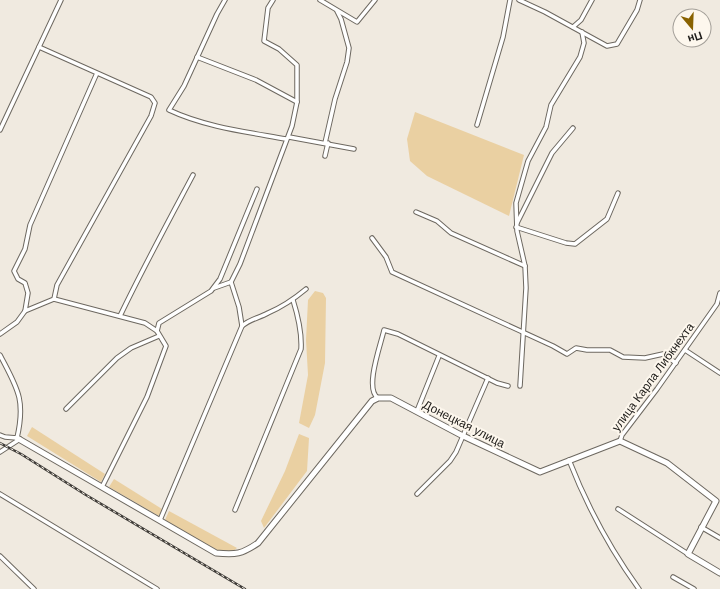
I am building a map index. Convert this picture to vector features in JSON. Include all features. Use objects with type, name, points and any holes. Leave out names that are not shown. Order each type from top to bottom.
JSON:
[{"type":"street","points":[[0,130],[61,0]]},
{"type":"street","points":[[225,0],[184,86],[169,110],[216,125],[354,149]]},
{"type":"street","points":[[157,331],[159,323],[171,315],[188,306],[213,289],[231,282],[240,264],[288,138],[297,102],[297,65],[279,49],[264,41],[268,8],[273,0]]},
{"type":"street","points":[[320,0],[356,22],[375,0]]},
{"type":"street","points":[[477,125],[503,37],[510,0]]},
{"type":"street","points":[[519,0],[573,26],[607,46],[617,44],[637,10],[640,0]]},
{"type":"street","points":[[573,26],[581,20],[592,0]]},
{"type":"street","points":[[325,156],[326,143],[336,99],[347,62],[349,48],[341,19],[337,11]]},
{"type":"street","points":[[520,386],[526,288],[525,266],[516,226],[516,203],[528,161],[546,127],[551,105],[580,57],[584,43],[582,32]]},
{"type":"street","points":[[39,48],[150,97],[155,103],[151,116],[57,285],[54,299]]},
{"type":"street","points":[[198,57],[256,80],[297,102]]},
{"type":"street","points":[[25,311],[28,293],[25,283],[18,279],[14,271],[25,249],[30,225],[97,73]]},
{"type":"street","points":[[516,226],[552,153],[573,128]]},
{"type":"street","points":[[120,316],[143,273],[169,218],[193,175]]},
{"type":"street","points":[[213,289],[220,280],[257,189]]},
{"type":"street","points":[[516,226],[566,243],[575,244],[607,219],[618,193]]},
{"type":"street","points":[[416,212],[437,221],[451,232],[525,266]]},
{"type":"street","points":[[372,238],[386,256],[392,272],[524,332],[567,354],[576,348],[587,350],[610,350],[623,357],[645,358],[664,354],[676,363]]},
{"type":"street","points":[[231,282],[239,307],[242,326]]},
{"type":"street","points":[[160,520],[242,326],[250,320],[268,314],[293,300],[306,289]]},
{"type":"street","name":"улица Карла Либкнехта","points":[[540,472],[620,441],[622,435],[719,305],[720,293]]},
{"type":"street","points":[[0,334],[16,322],[25,311],[54,299],[145,323],[157,331],[166,346],[147,397],[102,487]]},
{"type":"street","points":[[235,510],[301,349],[302,338],[300,324],[293,300]]},
{"type":"street","points":[[0,435],[19,438],[216,553],[233,555],[245,552],[258,543],[372,401],[378,398],[374,395],[372,390],[373,378],[384,330],[398,334],[439,356],[508,386]]},
{"type":"street","points":[[66,410],[117,358],[131,348],[159,336]]},
{"type":"street","points":[[685,350],[720,373]]},
{"type":"street","points":[[0,355],[13,380],[21,402],[22,418],[19,438],[0,452]]},
{"type":"street","points":[[417,411],[439,356]]},
{"type":"street","points":[[417,494],[450,461],[456,452],[462,435],[488,378]]},
{"type":"street","name":"Донецкая улица","points":[[378,398],[391,398],[462,435],[540,472]]},
{"type":"street","points":[[620,441],[667,463],[718,502],[701,527],[688,554]]},
{"type":"street","points":[[569,460],[593,515],[619,561],[639,589]]},
{"type":"street","points":[[0,494],[157,589]]},
{"type":"street","points":[[618,509],[720,573]]},
{"type":"street","points":[[701,527],[720,538]]},
{"type":"street","points":[[0,556],[34,589]]},
{"type":"street","points":[[673,577],[694,589]]},
{"type":"shaded area","points":[[415,112],[524,155],[509,216],[427,176],[410,161],[407,139]]},
{"type":"shaded area","points":[[315,291],[323,293],[326,298],[325,363],[315,415],[309,428],[299,423],[308,375],[306,340],[308,300]]},
{"type":"shaded area","points":[[32,427],[105,474],[101,482],[27,436]]},
{"type":"shaded area","points":[[299,434],[309,438],[307,471],[264,528],[261,521],[285,471]]},
{"type":"shaded area","points":[[114,479],[162,509],[159,516],[109,487]]},
{"type":"shaded area","points":[[169,511],[237,548],[232,552],[217,550],[165,520]]},
{"type":"railway","points":[[0,443],[21,454],[86,495],[245,589]]}]
